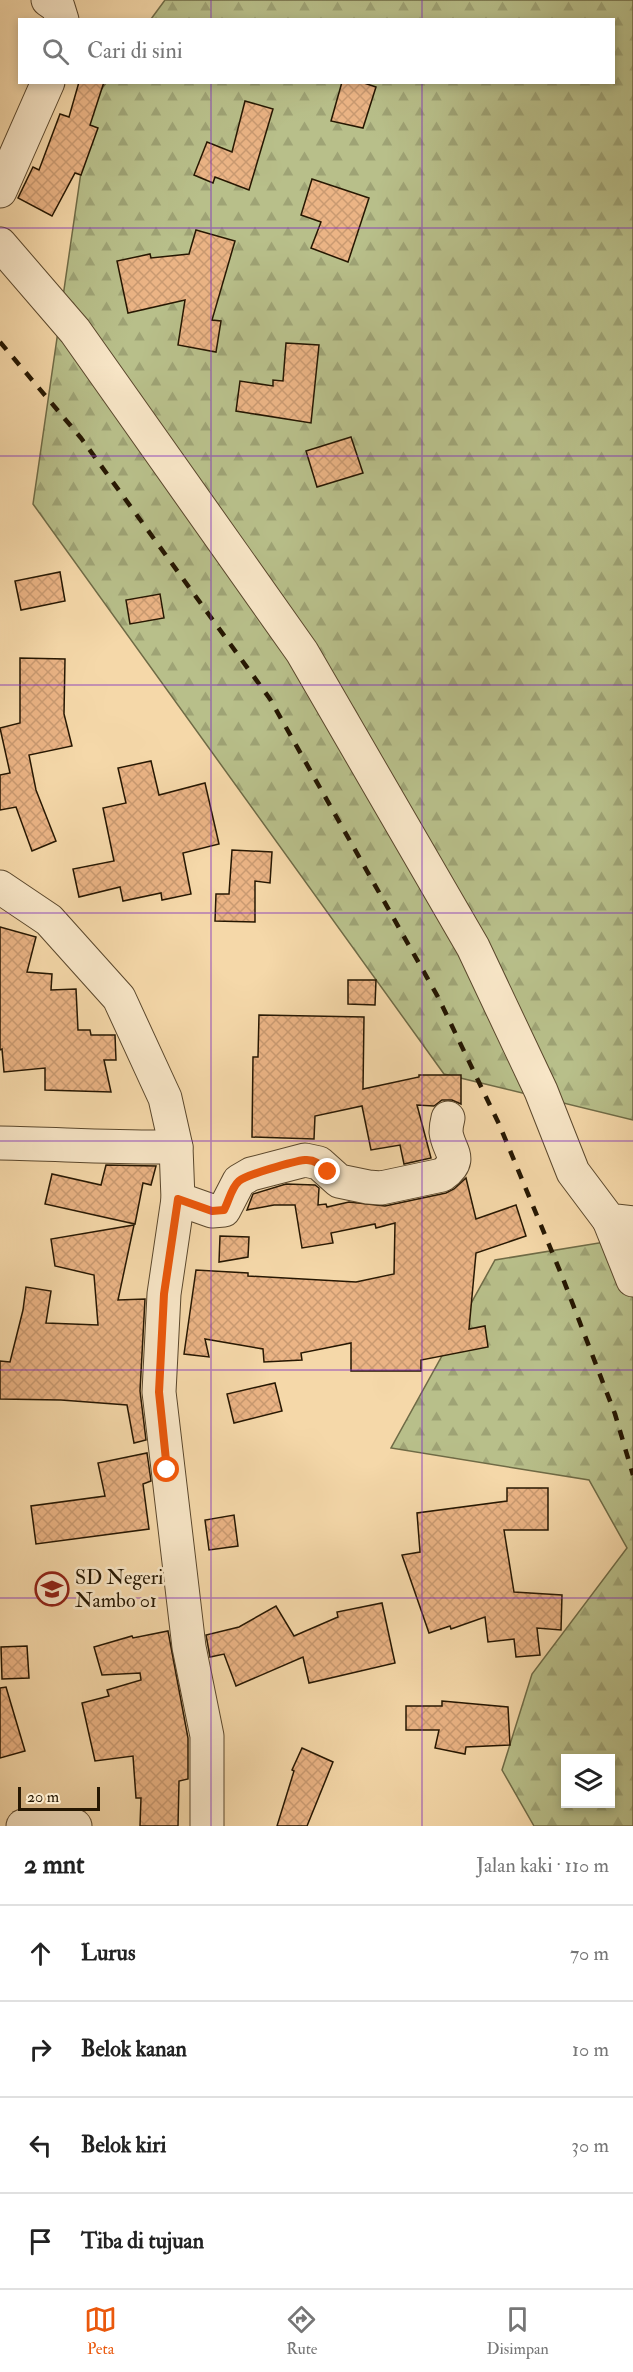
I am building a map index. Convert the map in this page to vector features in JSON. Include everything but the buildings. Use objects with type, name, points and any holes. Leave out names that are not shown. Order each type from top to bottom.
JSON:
[{"type":"street","points":[[48,0],[58,7],[61,18]]},
{"type":"street","points":[[0,191],[47,84]]},
{"type":"street","points":[[0,244],[75,331],[302,652],[473,947],[541,1091],[573,1172],[621,1222],[633,1280]]},
{"type":"street","points":[[0,887],[49,921],[119,998],[165,1098],[176,1147],[178,1199],[164,1294],[159,1392],[189,1647],[207,1736],[207,1826]]},
{"type":"street","points":[[178,1199],[212,1211],[224,1210],[239,1181],[251,1174],[305,1160],[319,1162],[339,1181],[368,1187],[381,1188],[442,1175],[449,1170],[454,1161],[454,1153],[446,1133],[448,1118]]},
{"type":"street","points":[[0,1143],[114,1148],[176,1147]]},
{"type":"street","points":[[23,1826],[75,1826]]},
{"type":"green space","points":[[165,0],[633,0],[633,1120],[444,1074],[33,504],[91,103],[105,84],[615,84],[615,18],[152,18]]},
{"type":"green space","points":[[617,1240],[633,1264],[633,1826],[534,1826],[502,1770],[532,1674],[627,1548],[589,1480],[391,1448],[495,1260]]},
{"type":"railway","points":[[0,342],[81,438],[270,699],[438,997],[499,1124],[562,1276],[615,1414],[633,1475]]},
{"type":"place","name":"SD Negeri Nambo 01","points":[[52,1589]]},
{"type":"route","points":[[167,1470],[159,1392],[164,1294],[178,1199],[212,1211],[224,1210],[234,1187],[251,1174],[305,1160],[319,1162],[328,1172]]}]
